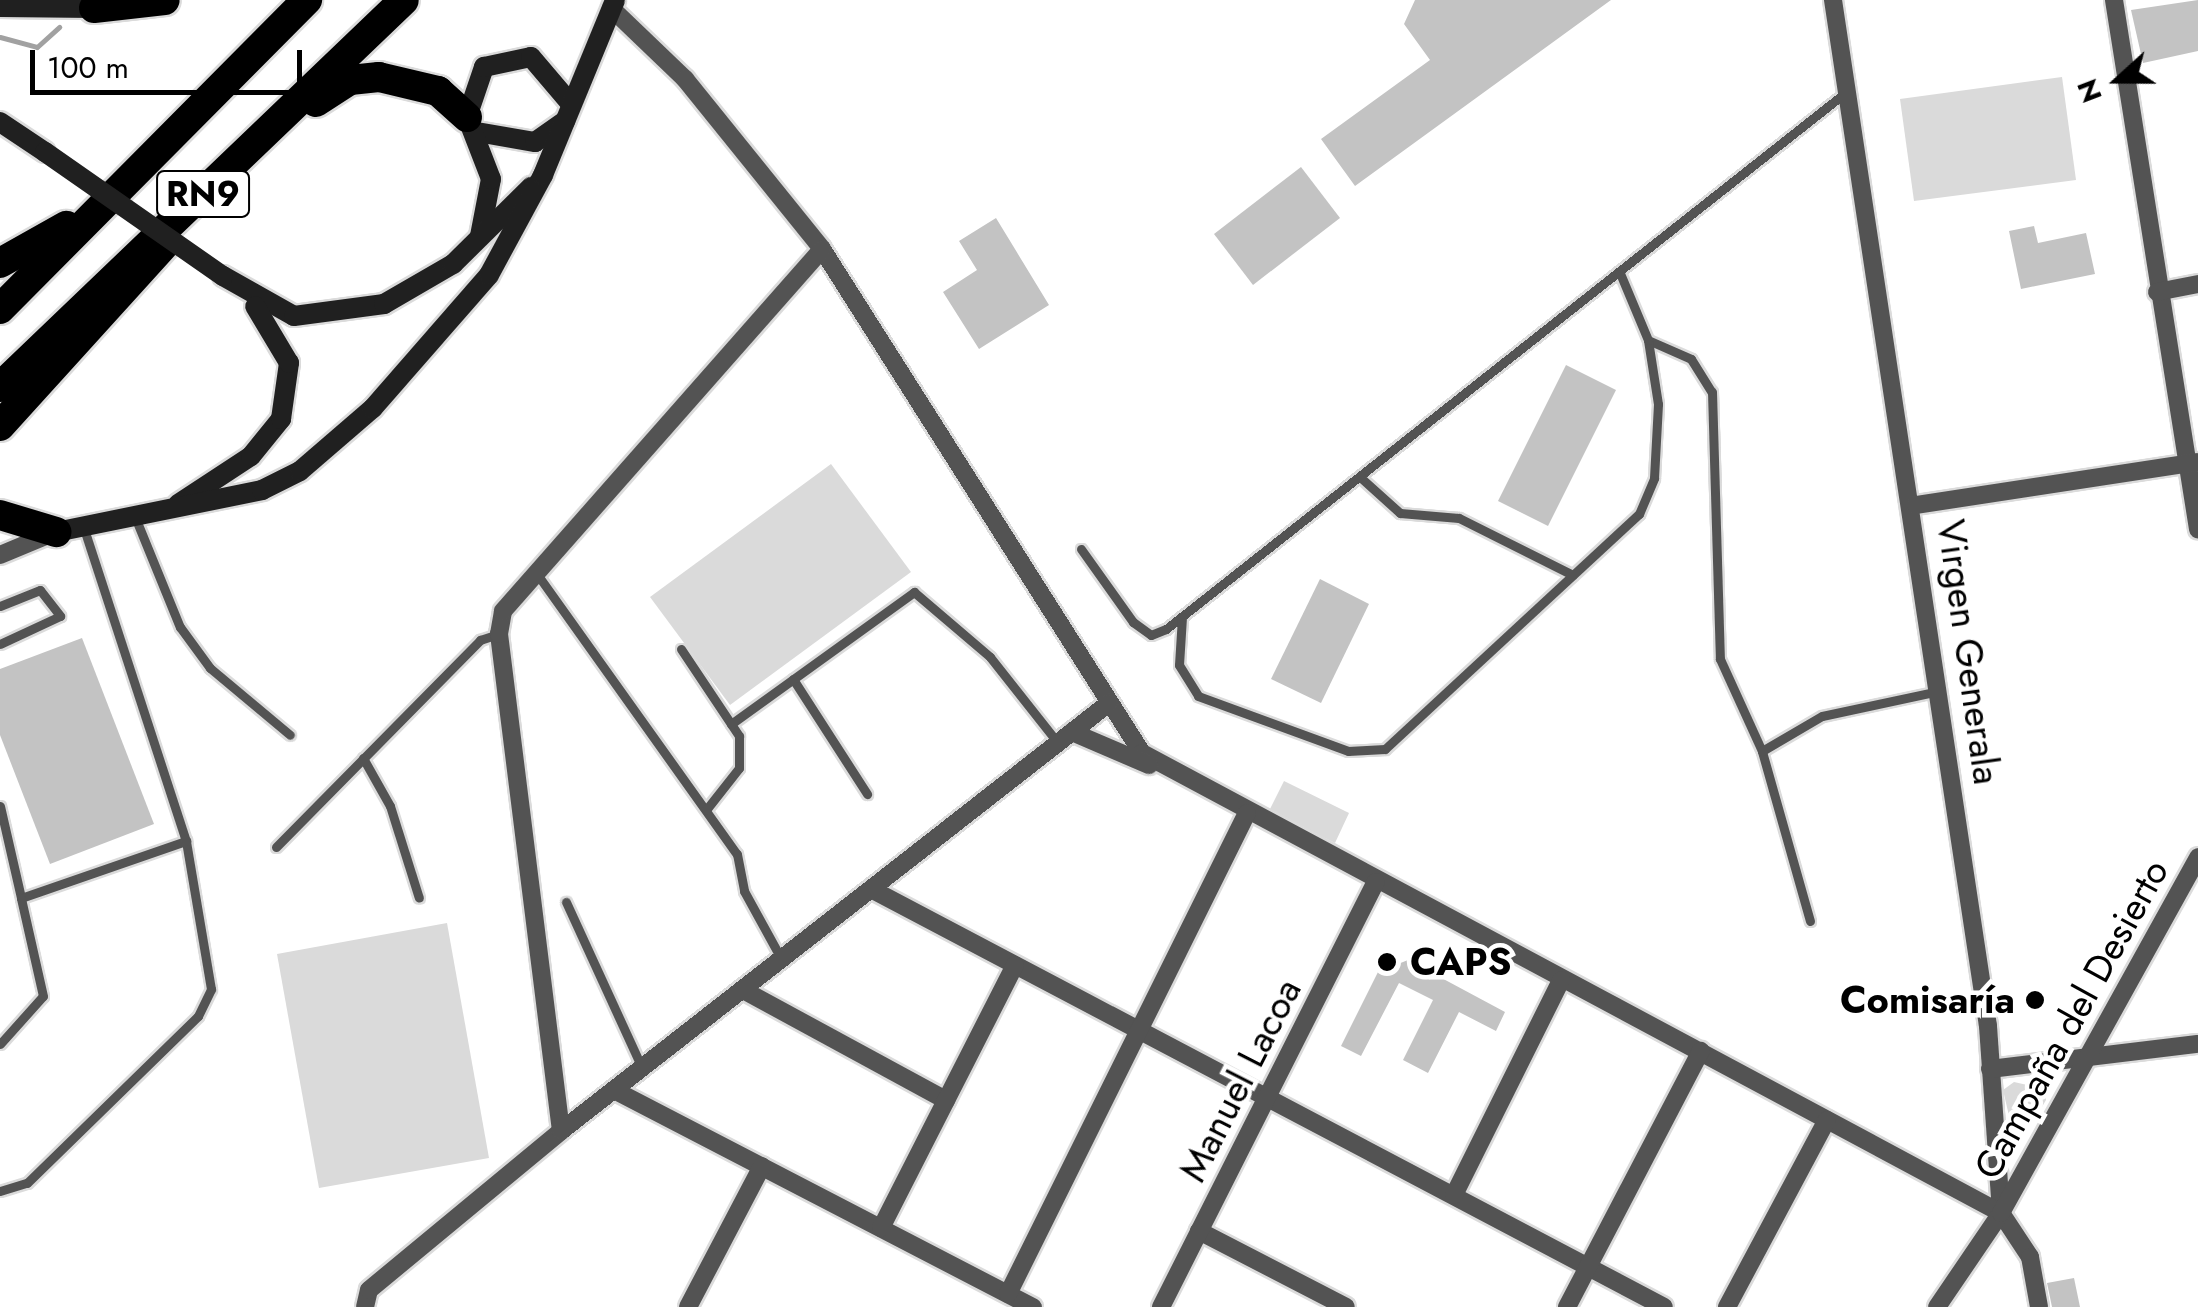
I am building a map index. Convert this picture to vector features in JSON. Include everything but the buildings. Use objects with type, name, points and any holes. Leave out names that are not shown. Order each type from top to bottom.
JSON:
[{"type":"highway","points":[[84,4],[165,0]]},
{"type":"highway","name":"RN9","points":[[0,310],[307,0]]},
{"type":"highway","name":"RN9","points":[[0,387],[404,0]]},
{"type":"highway","points":[[259,138],[350,80],[379,76],[438,91],[472,124]]},
{"type":"highway","points":[[0,262],[120,186]]},
{"type":"highway","points":[[0,426],[144,273],[199,198]]},
{"type":"highway","points":[[0,515],[70,530]]},
{"type":"main road","points":[[8,4],[84,4]]},
{"type":"main road","points":[[70,530],[178,504],[212,505],[286,480],[346,434],[464,313],[543,175],[613,4]]},
{"type":"main road","points":[[478,242],[491,178],[472,124],[477,78],[507,56],[532,57],[553,73],[569,111]]},
{"type":"main road","points":[[472,124],[534,142],[569,111]]},
{"type":"main road","points":[[0,122],[250,295],[294,316],[350,312],[415,291],[478,242],[543,175]]},
{"type":"main road","points":[[178,504],[250,456],[282,419],[289,362],[250,295]]},
{"type":"street","name":"Virgen Generala","points":[[1833,0],[1916,505],[1942,691],[1990,1069],[2001,1213],[2030,1257],[2039,1307]]},
{"type":"street","points":[[2114,0],[2157,292],[2191,464],[2198,529]]},
{"type":"street","points":[[613,4],[685,79],[822,249],[1110,703],[1163,772]]},
{"type":"street","points":[[562,1131],[498,634],[503,611],[534,571],[822,249]]},
{"type":"street","points":[[2157,292],[2198,284]]},
{"type":"street","points":[[1916,505],[2191,464]]},
{"type":"street","points":[[0,555],[70,530]]},
{"type":"street","points":[[366,1307],[370,1290],[562,1131],[1110,703]]},
{"type":"street","points":[[1065,738],[1163,772],[1248,813],[2001,1213]]},
{"type":"street","points":[[1008,1294],[1143,1032],[1248,813]]},
{"type":"street","name":"Campaña del Desierto","points":[[1937,1307],[2001,1213],[2198,857]]},
{"type":"street","name":"Manuel Lacoa","points":[[1161,1307],[1376,882]]},
{"type":"street","points":[[871,889],[1664,1307]]},
{"type":"street","points":[[881,1228],[1015,965]]},
{"type":"street","points":[[1454,1195],[1562,980]]},
{"type":"street","points":[[742,990],[946,1100]]},
{"type":"street","points":[[1990,1069],[2198,1044]]},
{"type":"street","points":[[1567,1307],[1701,1052]]},
{"type":"street","points":[[614,1090],[1033,1307]]},
{"type":"street","points":[[1728,1307],[1828,1120]]},
{"type":"street","points":[[688,1307],[762,1166]]},
{"type":"street","points":[[1199,1231],[1346,1307]]},
{"type":"lane","points":[[1081,549],[1151,635],[1182,617],[1847,91]]},
{"type":"lane","points":[[1182,617],[1179,665],[1198,696],[1369,752],[1386,749],[1638,514],[1654,478],[1660,433],[1648,340],[1620,273]]},
{"type":"lane","points":[[1648,340],[1691,360],[1712,392],[1720,659],[1762,752],[1810,921]]},
{"type":"lane","points":[[1360,477],[1400,514],[1458,518],[1573,574]]},
{"type":"lane","points":[[134,514],[180,627],[210,668],[290,735]]},
{"type":"lane","points":[[0,1190],[27,1183],[198,1016],[211,989],[186,841],[70,530]]},
{"type":"lane","points":[[534,571],[737,854],[744,891],[782,960]]},
{"type":"lane","points":[[0,606],[40,590],[60,616],[0,644]]},
{"type":"lane","points":[[731,724],[914,592],[990,657],[1065,738]]},
{"type":"lane","points":[[276,847],[480,640],[498,634]]},
{"type":"lane","points":[[682,649],[731,724],[739,768],[706,810]]},
{"type":"lane","points":[[793,680],[868,794]]},
{"type":"lane","points":[[1762,752],[1822,716],[1942,691]]},
{"type":"lane","points":[[363,758],[390,806],[419,898]]},
{"type":"lane","points":[[0,806],[43,996],[0,1044]]},
{"type":"lane","points":[[21,898],[186,841]]},
{"type":"lane","points":[[566,902],[642,1068]]},
{"type":"shaded area","points":[[2062,77],[2076,180],[1914,201],[1900,99]]},
{"type":"shaded area","points":[[831,464],[911,572],[730,705],[650,597]]},
{"type":"shaded area","points":[[1284,781],[1349,813],[1335,843],[1269,811]]},
{"type":"shaded area","points":[[447,923],[489,1158],[319,1188],[277,954]]},
{"type":"shaded area","points":[[2014,1082],[2045,1089],[2046,1100],[2017,1150],[2003,1090]]},
{"type":"waterway","points":[[0,37],[37,47],[59,27]]},
{"type":"place","name":"CAPS","points":[[1387,962]]},
{"type":"place","name":"Comisaría","points":[[2035,1000]]}]
